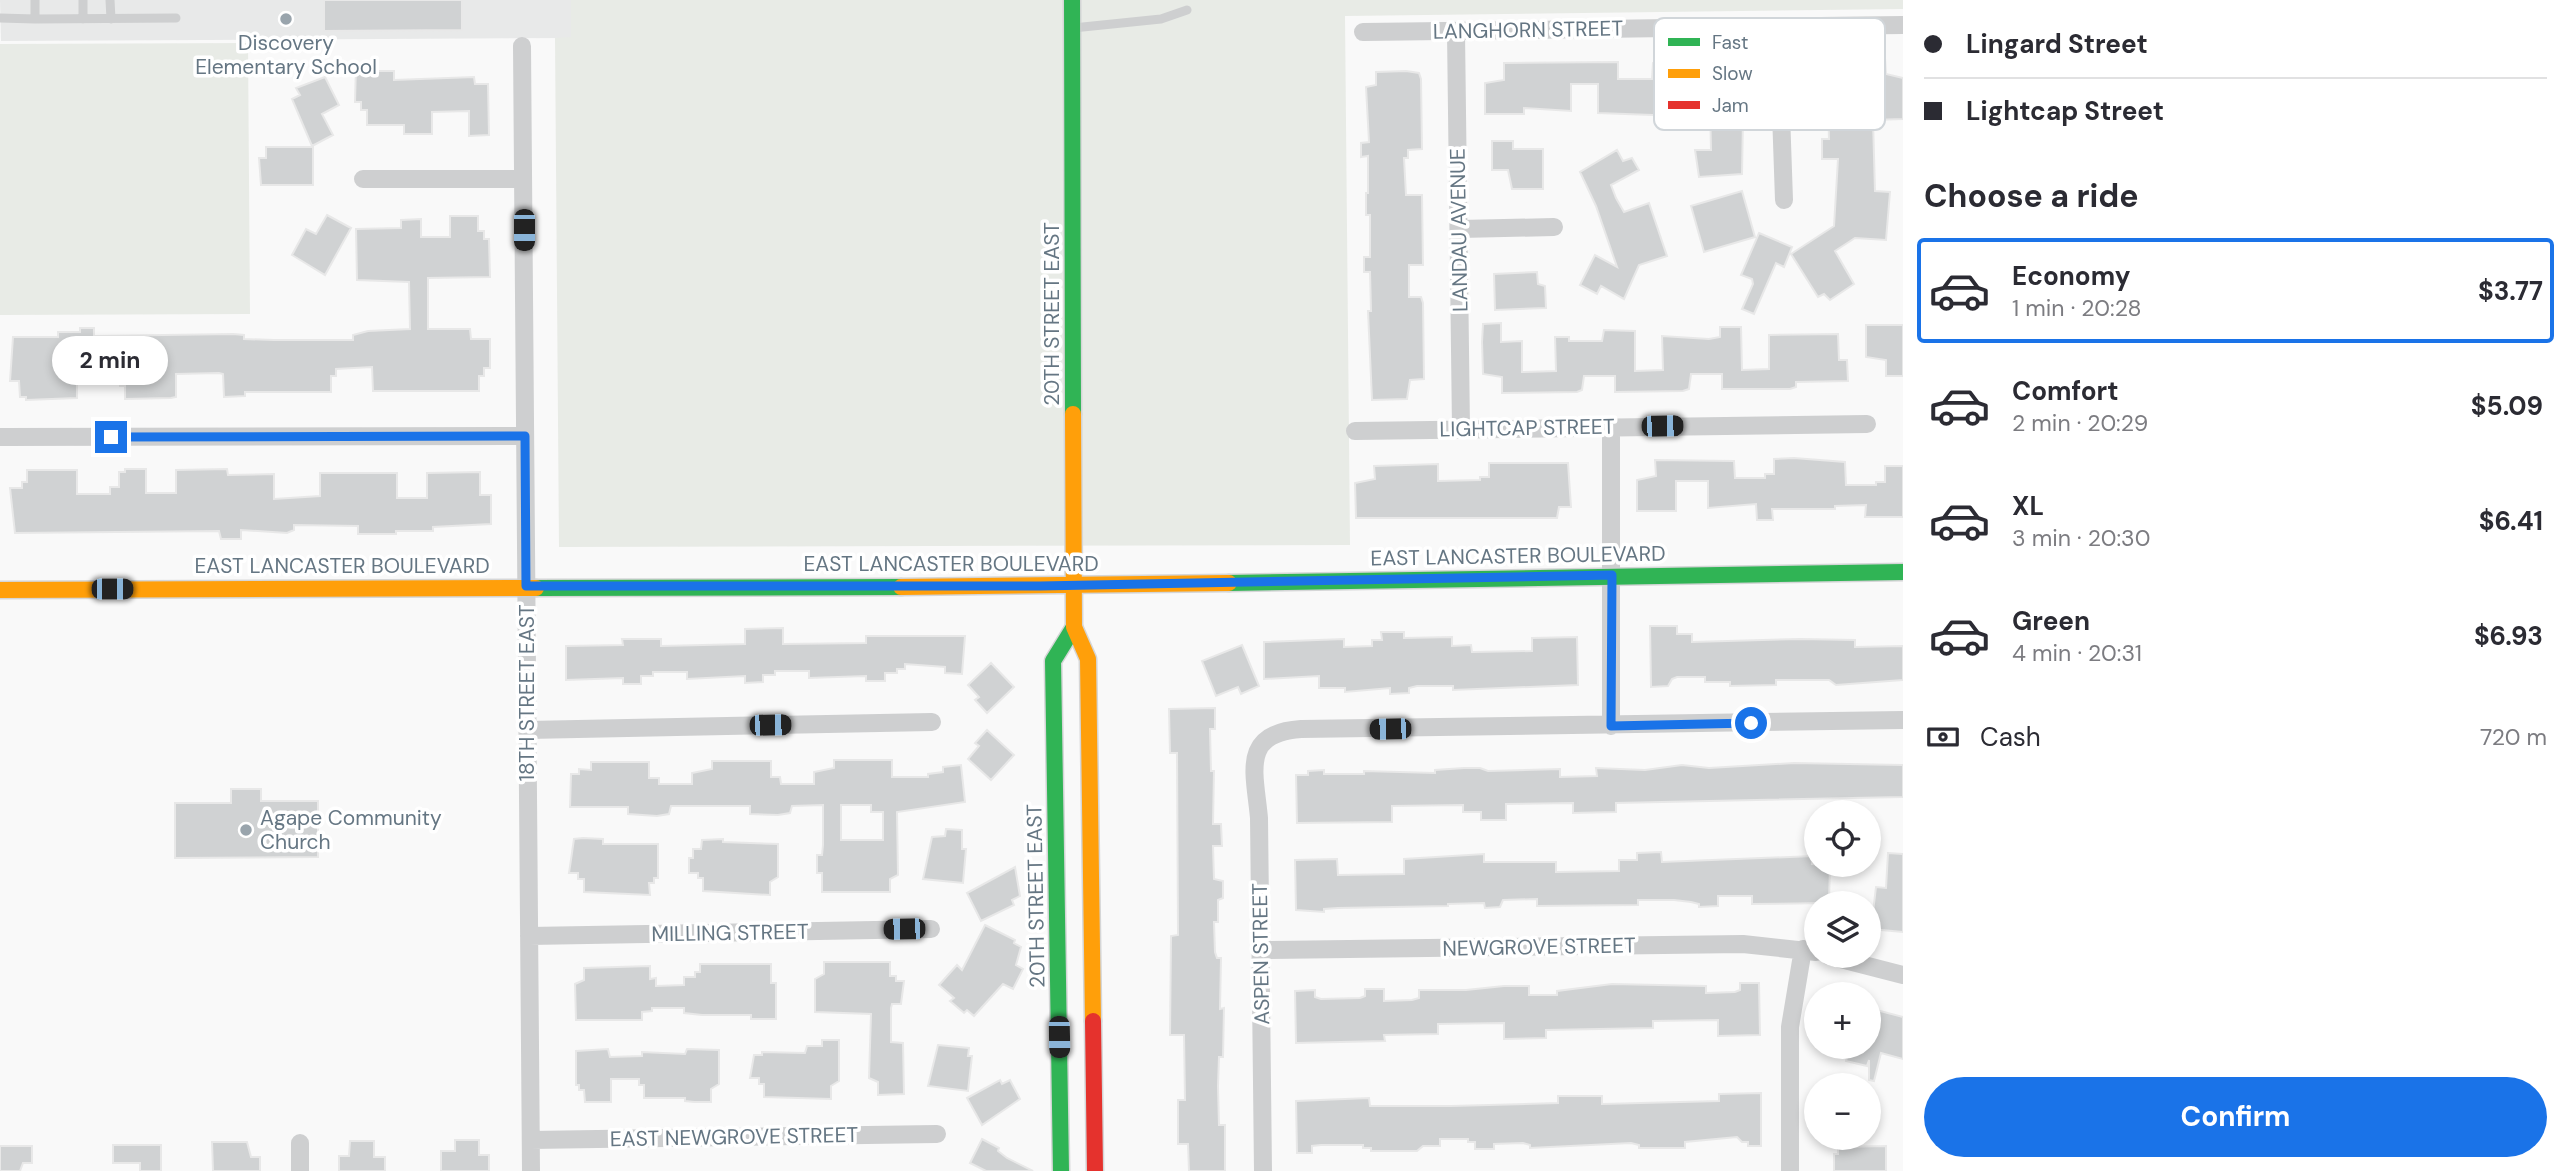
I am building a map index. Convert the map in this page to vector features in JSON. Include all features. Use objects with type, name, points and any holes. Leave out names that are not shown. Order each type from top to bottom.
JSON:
[{"type":"main road","name":"20TH STREET EAST","points":[[1072,0],[1073,585],[1074,627],[1088,659],[1095,1171]]},
{"type":"main road","name":"EAST LANCASTER BOULEVARD","points":[[0,590],[1073,585],[1903,572]]},
{"type":"main road","name":"20TH STREET EAST","points":[[1061,1171],[1053,661],[1074,627]]},
{"type":"street","name":"LANGHORN STREET","points":[[1885,26],[1903,26]]},
{"type":"street","name":"LANGHORN STREET","points":[[1363,32],[1654,28]]},
{"type":"street","name":"LANDAU AVENUE","points":[[1456,32],[1461,429]]},
{"type":"street","name":"18TH STREET EAST","points":[[522,46],[531,1171]]},
{"type":"street","points":[[1781,130],[1784,200]]},
{"type":"street","points":[[363,179],[523,179]]},
{"type":"street","points":[[1460,229],[1554,227]]},
{"type":"street","name":"LIGHTCAP STREET","points":[[1354,430],[1867,424]]},
{"type":"street","points":[[1611,427],[1611,726],[1903,720]]},
{"type":"street","points":[[0,437],[525,436]]},
{"type":"street","points":[[528,730],[932,722]]},
{"type":"street","name":"ASPEN STREET","points":[[1263,1171],[1259,818],[1254,767],[1263,740],[1278,730],[1301,729],[1611,726]]},
{"type":"street","name":"MILLING STREET","points":[[529,936],[930,929]]},
{"type":"street","name":"NEWGROVE STREET","points":[[1261,950],[1743,944],[1804,949]]},
{"type":"street","points":[[1790,1171],[1790,1027],[1805,968]]},
{"type":"street","points":[[1876,968],[1903,975]]},
{"type":"street","name":"EAST NEWGROVE STREET","points":[[531,1140],[937,1134]]},
{"type":"street","points":[[300,1143],[300,1171]]},
{"type":"lane","points":[[34,0],[35,19]]},
{"type":"lane","points":[[83,0],[83,19]]},
{"type":"lane","points":[[110,0],[111,19]]},
{"type":"lane","points":[[1072,28],[1161,19],[1187,10]]},
{"type":"lane","points":[[0,18],[176,18]]},
{"type":"shaded area","name":"Discovery Elementary School","points":[[0,0],[571,0],[571,38],[1,41]]},
{"type":"shaded area","points":[[571,0],[1903,0],[1903,9],[1345,16],[1350,545],[559,547],[555,38],[571,37]]},
{"type":"shaded area","points":[[248,43],[250,314],[0,315],[0,44]]},
{"type":"building","points":[[324,0],[462,0],[462,30],[324,31]]},
{"type":"building","points":[[1885,58],[1886,74],[1903,78],[1903,119],[1885,120]]},
{"type":"building","points":[[1618,62],[1618,79],[1652,79],[1653,63],[1654,115],[1598,113],[1598,84],[1571,84],[1571,111],[1524,108],[1524,114],[1485,114],[1485,83],[1504,80],[1504,63]]},
{"type":"building","points":[[356,65],[375,65],[375,71],[394,71],[394,80],[474,77],[475,84],[488,84],[489,135],[469,136],[469,111],[432,112],[432,134],[404,134],[404,125],[367,125],[367,110],[361,110],[361,102],[355,102]]},
{"type":"building","points":[[1376,72],[1419,73],[1421,79],[1422,149],[1408,150],[1408,158],[1404,158],[1406,195],[1422,195],[1423,265],[1409,265],[1409,297],[1421,297],[1423,303],[1424,379],[1410,380],[1407,399],[1372,400],[1368,311],[1371,311],[1370,272],[1364,272],[1364,257],[1370,257],[1370,215],[1366,215],[1368,156],[1361,157],[1361,143],[1369,142],[1366,87],[1376,85]]},
{"type":"building","points":[[325,77],[339,105],[322,114],[333,135],[312,146],[292,99],[300,95],[296,88]]},
{"type":"building","points":[[1711,130],[1743,130],[1742,174],[1699,177],[1695,150],[1711,150]]},
{"type":"building","points":[[1829,130],[1873,130],[1875,191],[1890,192],[1886,240],[1855,238],[1835,251],[1854,284],[1830,300],[1824,294],[1818,297],[1791,254],[1834,226],[1838,159],[1822,159],[1822,139],[1829,139]]},
{"type":"building","points":[[1492,141],[1513,141],[1513,149],[1543,149],[1543,189],[1512,189],[1508,170],[1492,170]]},
{"type":"building","points":[[266,147],[313,147],[313,185],[261,185],[259,158],[266,158]]},
{"type":"building","points":[[1617,150],[1623,161],[1632,158],[1639,170],[1611,185],[1616,198],[1624,212],[1649,203],[1667,256],[1639,265],[1624,299],[1601,286],[1597,294],[1580,285],[1595,255],[1617,267],[1596,206],[1580,172]]},
{"type":"building","points":[[1742,191],[1755,237],[1704,252],[1691,206]]},
{"type":"building","points":[[327,215],[351,228],[325,275],[292,255],[306,229],[316,234]]},
{"type":"building","points":[[450,216],[478,216],[478,231],[484,231],[484,239],[489,239],[490,277],[428,278],[428,329],[470,329],[471,339],[490,339],[490,368],[484,368],[484,376],[479,376],[479,391],[373,391],[372,367],[336,369],[336,376],[331,376],[331,392],[245,392],[245,396],[224,397],[223,374],[219,373],[176,374],[176,397],[171,398],[125,399],[125,386],[120,386],[120,381],[109,381],[109,374],[77,374],[77,398],[26,400],[26,397],[20,397],[19,381],[10,381],[13,337],[58,337],[58,332],[80,332],[80,328],[94,328],[94,336],[233,334],[244,335],[244,339],[274,340],[353,340],[353,335],[368,331],[410,329],[409,282],[357,280],[356,229],[401,228],[401,220],[421,219],[421,237],[450,237]]},
{"type":"building","points":[[1759,233],[1792,247],[1784,267],[1776,263],[1754,314],[1742,309],[1753,284],[1752,279],[1741,275]]},
{"type":"building","points":[[1537,272],[1538,284],[1545,286],[1546,308],[1495,310],[1494,274]]},
{"type":"building","points":[[1501,323],[1501,342],[1522,341],[1522,372],[1556,371],[1555,337],[1569,337],[1569,341],[1602,341],[1604,330],[1635,331],[1635,371],[1663,370],[1662,336],[1709,339],[1720,337],[1720,327],[1741,327],[1742,370],[1769,369],[1769,335],[1838,334],[1839,360],[1847,360],[1848,381],[1796,382],[1796,387],[1790,389],[1722,389],[1722,374],[1691,374],[1689,389],[1683,391],[1615,392],[1615,376],[1584,376],[1582,390],[1577,392],[1502,393],[1502,377],[1483,374],[1482,342],[1483,324]]},
{"type":"building","points":[[1866,325],[1903,325],[1903,376],[1886,376],[1886,360],[1866,357]]},
{"type":"building","points":[[1774,459],[1845,462],[1846,485],[1876,485],[1876,482],[1885,482],[1885,466],[1903,466],[1903,517],[1865,517],[1866,505],[1835,506],[1835,509],[1772,509],[1773,520],[1757,520],[1756,504],[1708,508],[1708,481],[1676,481],[1676,511],[1637,511],[1637,480],[1656,476],[1655,460],[1734,461],[1735,478],[1765,478],[1765,474],[1774,474]]},
{"type":"building","points":[[1489,463],[1568,463],[1571,507],[1559,507],[1557,518],[1356,518],[1355,483],[1375,479],[1374,466],[1438,464],[1438,481],[1480,480],[1480,477],[1489,477]]},
{"type":"building","points":[[125,469],[146,469],[146,493],[176,493],[176,470],[227,469],[228,475],[274,474],[274,499],[320,496],[320,473],[397,473],[397,498],[427,498],[427,473],[480,472],[480,495],[491,495],[491,524],[433,527],[433,531],[396,531],[396,534],[358,534],[358,526],[294,525],[294,530],[287,533],[241,530],[241,539],[221,539],[219,531],[15,533],[10,488],[22,488],[22,482],[27,482],[27,470],[77,470],[77,494],[110,494],[110,487],[119,487],[119,472],[125,472]]},
{"type":"building","points":[[1650,626],[1677,626],[1677,634],[1692,634],[1692,642],[1855,640],[1855,647],[1903,646],[1903,680],[1836,685],[1829,680],[1776,680],[1776,685],[1730,686],[1730,682],[1705,682],[1705,677],[1677,677],[1672,679],[1668,686],[1651,687]]},
{"type":"building","points":[[783,628],[783,644],[866,643],[866,636],[965,636],[962,674],[945,673],[945,667],[905,664],[905,669],[897,669],[897,673],[885,673],[885,681],[866,681],[866,676],[809,678],[809,671],[775,671],[775,675],[763,675],[763,682],[745,683],[745,676],[687,679],[687,672],[653,672],[653,676],[641,676],[641,684],[623,684],[623,678],[566,680],[566,646],[623,645],[622,639],[661,639],[661,646],[745,644],[745,629]]},
{"type":"building","points":[[1381,632],[1404,632],[1404,638],[1452,637],[1452,646],[1471,645],[1472,652],[1532,651],[1532,638],[1577,637],[1578,685],[1453,690],[1453,686],[1417,686],[1409,688],[1409,693],[1390,694],[1390,688],[1345,692],[1345,688],[1319,688],[1319,676],[1264,679],[1264,642],[1344,639],[1344,647],[1372,646],[1372,640],[1382,640]]},
{"type":"building","points":[[1242,645],[1259,686],[1241,694],[1238,687],[1216,696],[1202,661]]},
{"type":"building","points":[[991,663],[1014,687],[987,713],[975,700],[979,697],[968,685]]},
{"type":"building","points":[[1215,708],[1215,729],[1210,729],[1211,771],[1214,771],[1213,824],[1221,824],[1222,846],[1213,846],[1214,879],[1223,881],[1223,898],[1218,900],[1218,922],[1214,922],[1215,952],[1217,958],[1221,958],[1220,1009],[1224,1008],[1223,1057],[1219,1057],[1218,1086],[1219,1125],[1225,1125],[1225,1171],[1189,1171],[1188,1144],[1178,1144],[1178,1100],[1185,1100],[1184,1035],[1170,1035],[1171,936],[1178,935],[1177,753],[1170,753],[1169,709]]},
{"type":"building","points":[[987,730],[1014,755],[991,780],[968,759],[979,746],[975,743]]},
{"type":"building","points":[[834,760],[892,760],[892,777],[928,777],[928,774],[943,772],[943,767],[961,765],[965,802],[897,812],[898,875],[890,879],[890,892],[822,892],[822,873],[817,873],[817,855],[822,855],[823,805],[792,806],[790,813],[778,815],[750,814],[750,806],[671,806],[669,814],[657,816],[628,814],[628,807],[570,807],[571,774],[579,774],[579,769],[591,770],[591,762],[649,762],[649,778],[659,778],[659,784],[692,784],[692,773],[712,769],[712,761],[771,761],[771,777],[780,777],[781,784],[814,784],[814,772],[834,768]],"holes":[[[841,805],[871,805],[871,812],[883,812],[883,840],[841,840]]]},
{"type":"building","points":[[1794,763],[1903,765],[1903,797],[1616,803],[1616,812],[1573,813],[1573,803],[1506,804],[1506,820],[1481,820],[1481,812],[1463,812],[1463,805],[1392,806],[1392,822],[1297,823],[1296,775],[1308,775],[1308,771],[1324,770],[1324,774],[1364,774],[1364,771],[1435,773],[1435,770],[1464,768],[1488,771],[1560,769],[1560,777],[1597,776],[1596,768],[1645,770],[1682,765],[1709,768]]},
{"type":"building","name":"Agape Community Church","points":[[231,789],[261,789],[261,801],[318,801],[318,857],[175,858],[175,803],[231,803]]},
{"type":"building","points":[[946,829],[962,830],[962,849],[966,849],[963,883],[923,879],[932,837],[945,836]]},
{"type":"building","points":[[574,839],[603,839],[603,844],[658,844],[658,878],[654,878],[654,883],[649,883],[650,895],[584,892],[584,879],[578,879],[578,873],[569,873]]},
{"type":"building","points":[[723,839],[723,842],[778,844],[778,877],[770,882],[770,895],[703,891],[703,878],[698,878],[698,873],[689,873],[689,858],[693,858],[693,849],[701,849],[702,840]]},
{"type":"building","points":[[1661,852],[1662,862],[1804,856],[1804,877],[1830,877],[1829,891],[1804,891],[1804,903],[1752,904],[1752,896],[1718,896],[1718,906],[1699,907],[1699,904],[1674,900],[1638,900],[1638,905],[1537,906],[1537,899],[1503,900],[1500,907],[1485,908],[1484,903],[1338,908],[1324,909],[1324,912],[1296,910],[1295,860],[1337,859],[1338,875],[1404,874],[1404,859],[1484,854],[1484,862],[1556,862],[1556,872],[1619,871],[1619,860],[1637,860],[1637,853]]},
{"type":"building","points":[[1888,853],[1903,854],[1903,932],[1881,930],[1881,891],[1876,891],[1876,887],[1886,888]]},
{"type":"building","points":[[1015,867],[1020,896],[1012,900],[1014,905],[981,921],[967,893]]},
{"type":"building","points":[[985,925],[1015,940],[1014,943],[1021,947],[1016,965],[1023,969],[1013,989],[1003,984],[974,1016],[967,1010],[964,1013],[950,1001],[954,998],[939,985],[957,965],[962,970]]},
{"type":"building","points":[[824,962],[890,962],[890,976],[896,976],[896,981],[904,981],[901,1004],[892,1004],[891,1008],[891,1042],[903,1043],[904,1094],[878,1095],[878,1082],[869,1078],[871,1014],[815,1012],[815,979],[824,974]]},
{"type":"building","points":[[700,964],[771,964],[771,983],[776,983],[776,1019],[751,1019],[751,1015],[684,1013],[684,1008],[652,1008],[652,1011],[642,1012],[642,1020],[576,1020],[575,984],[584,980],[584,968],[650,966],[650,979],[656,978],[656,986],[684,985],[684,977],[695,977],[695,972],[700,972]]},
{"type":"building","points":[[1740,983],[1759,983],[1760,1035],[1718,1036],[1718,1020],[1653,1021],[1653,1028],[1546,1030],[1546,1038],[1504,1039],[1504,1023],[1438,1024],[1438,1034],[1384,1035],[1385,1041],[1296,1043],[1295,991],[1315,990],[1315,997],[1321,999],[1360,998],[1365,996],[1365,989],[1384,989],[1384,1001],[1419,998],[1419,990],[1529,986],[1529,995],[1557,995],[1557,991],[1612,984],[1706,986],[1706,993],[1735,992],[1740,990]]},
{"type":"building","points":[[1881,1011],[1903,1017],[1903,1059],[1881,1053]]},
{"type":"building","points":[[822,1040],[839,1040],[839,1081],[831,1086],[831,1099],[764,1097],[764,1084],[759,1084],[759,1078],[750,1078],[754,1055],[762,1055],[762,1052],[805,1053],[807,1046],[822,1046]]},
{"type":"building","points":[[938,1045],[969,1048],[968,1056],[972,1056],[968,1091],[928,1086]]},
{"type":"building","points":[[608,1049],[610,1057],[642,1056],[642,1052],[685,1054],[687,1049],[719,1050],[719,1084],[711,1089],[711,1102],[694,1102],[685,1101],[685,1098],[644,1098],[644,1085],[639,1085],[639,1079],[611,1079],[611,1102],[585,1102],[584,1090],[579,1090],[579,1085],[576,1085],[576,1051]]},
{"type":"building","points":[[1880,1059],[1876,1073],[1869,1073],[1869,1060],[1867,1066],[1846,1061]]},
{"type":"building","points":[[1000,1080],[1002,1084],[1010,1080],[1020,1099],[982,1125],[967,1098]]},
{"type":"building","points":[[1761,1093],[1761,1146],[1748,1146],[1748,1142],[1742,1142],[1737,1137],[1685,1142],[1685,1148],[1639,1148],[1639,1145],[1631,1143],[1530,1148],[1530,1145],[1523,1143],[1494,1144],[1494,1149],[1475,1149],[1475,1142],[1468,1142],[1468,1139],[1440,1139],[1440,1146],[1423,1146],[1417,1151],[1371,1151],[1371,1148],[1363,1148],[1363,1145],[1321,1145],[1312,1146],[1312,1153],[1297,1153],[1296,1101],[1369,1098],[1370,1106],[1451,1106],[1558,1103],[1558,1096],[1602,1096],[1602,1104],[1719,1101],[1719,1094]]},
{"type":"building","points":[[982,1139],[999,1148],[998,1151],[1007,1158],[1033,1171],[986,1171],[970,1163]]},
{"type":"building","points":[[455,1140],[479,1140],[479,1155],[489,1155],[489,1171],[441,1171],[441,1151],[455,1151]]},
{"type":"building","points":[[350,1141],[374,1141],[374,1157],[385,1157],[385,1171],[339,1171],[339,1156],[349,1156]]},
{"type":"building","points":[[212,1142],[247,1142],[251,1157],[260,1157],[260,1171],[213,1171]]},
{"type":"building","points":[[113,1145],[161,1145],[161,1171],[140,1171],[140,1163],[113,1163]]},
{"type":"building","points":[[0,1146],[32,1146],[32,1163],[23,1163],[20,1171],[0,1171]]},
{"type":"building","points":[[1881,1146],[1886,1146],[1886,1171],[1834,1171],[1834,1154],[1838,1154],[1838,1150],[1881,1150]]},
{"type":"traffic: fast","points":[[1072,0],[1073,414]]},
{"type":"traffic: fast","points":[[1229,583],[1903,572]]},
{"type":"traffic: fast","points":[[536,588],[901,587]]},
{"type":"traffic: fast","points":[[1061,1171],[1053,661],[1074,627]]},
{"type":"traffic: slow","points":[[1073,414],[1074,627],[1088,659],[1093,1021]]},
{"type":"traffic: slow","points":[[901,587],[1229,583]]},
{"type":"traffic: slow","points":[[0,590],[536,588]]},
{"type":"traffic: jam","points":[[1093,1021],[1095,1171]]},
{"type":"place","name":"Discovery Elementary School","points":[[286,19]]},
{"type":"place","name":"Agape Community Church","points":[[246,830]]},
{"type":"route","points":[[111,437],[525,436],[526,586],[1040,586],[1612,575],[1611,726],[1751,723]]}]
